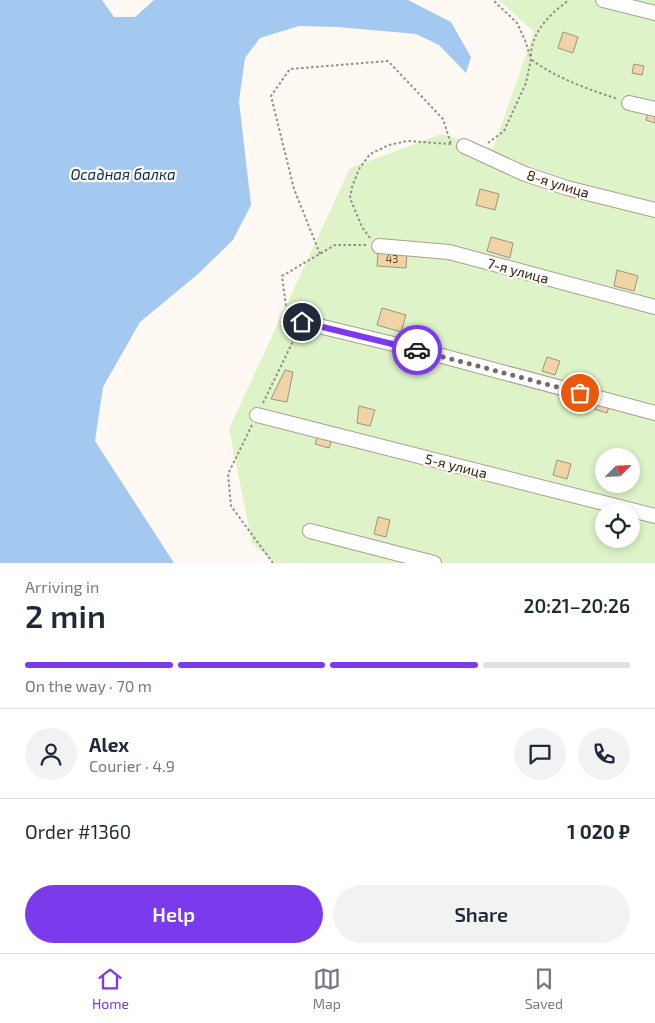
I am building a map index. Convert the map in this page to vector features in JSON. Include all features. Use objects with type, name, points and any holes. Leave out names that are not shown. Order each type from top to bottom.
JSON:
[{"type":"lane","points":[[602,0],[655,13]]},
{"type":"lane","points":[[629,103],[655,109]]},
{"type":"lane","name":"8-я улица","points":[[458,145],[525,174],[567,188],[655,210]]},
{"type":"lane","name":"7-я улица","points":[[379,246],[449,252],[655,307]]},
{"type":"lane","points":[[302,322],[431,353],[655,413]]},
{"type":"lane","name":"5-я улица","points":[[257,415],[655,516]]},
{"type":"lane","points":[[310,531],[434,563]]},
{"type":"path","points":[[493,0],[517,23],[526,40],[531,59],[544,69],[579,85],[629,103]]},
{"type":"path","points":[[379,246],[362,227],[350,198],[359,169],[370,154],[389,145],[407,141],[458,145],[489,143],[504,131],[526,83],[531,59],[531,47],[542,24],[569,0]]},
{"type":"path","points":[[320,254],[294,189],[271,96],[290,69],[388,61],[443,119],[458,145]]},
{"type":"path","points":[[273,563],[231,506],[228,474],[302,322],[286,306],[282,276],[335,245],[379,246]]},
{"type":"green space","points":[[499,0],[655,0],[655,563],[275,563],[252,543],[229,429],[350,168],[441,134],[493,149],[534,32]]},
{"type":"water","name":"Осадная балка","points":[[0,0],[102,0],[114,17],[135,17],[154,0],[408,0],[451,22],[471,57],[466,73],[439,45],[416,34],[338,27],[299,26],[260,38],[245,58],[239,101],[251,205],[233,240],[198,274],[140,322],[103,387],[95,441],[174,563],[0,563]]},
{"type":"building","points":[[563,32],[578,37],[573,53],[558,48]]},
{"type":"building","points":[[634,64],[644,66],[642,75],[632,73]]},
{"type":"building","points":[[648,113],[655,115],[655,123],[646,120]]},
{"type":"building","points":[[480,189],[499,194],[495,210],[476,205]]},
{"type":"building","points":[[491,237],[513,243],[510,258],[487,251]]},
{"type":"building","points":[[378,251],[407,252],[406,268],[377,266]]},
{"type":"building","points":[[617,270],[638,276],[634,291],[614,286]]},
{"type":"building","points":[[382,308],[406,315],[401,332],[377,325]]},
{"type":"building","points":[[547,357],[560,361],[555,375],[542,371]]},
{"type":"building","points":[[285,370],[293,372],[287,402],[271,399]]},
{"type":"building","points":[[600,403],[609,406],[607,413],[594,409]]},
{"type":"building","points":[[359,406],[375,410],[370,426],[357,423]]},
{"type":"building","points":[[318,435],[332,439],[329,448],[315,444]]},
{"type":"building","points":[[557,460],[571,464],[567,479],[553,475]]},
{"type":"building","points":[[378,517],[390,520],[386,537],[374,534]]},
{"type":"way so far","points":[[417,350],[580,393]]},
{"type":"route","points":[[302,322],[417,350]]}]
